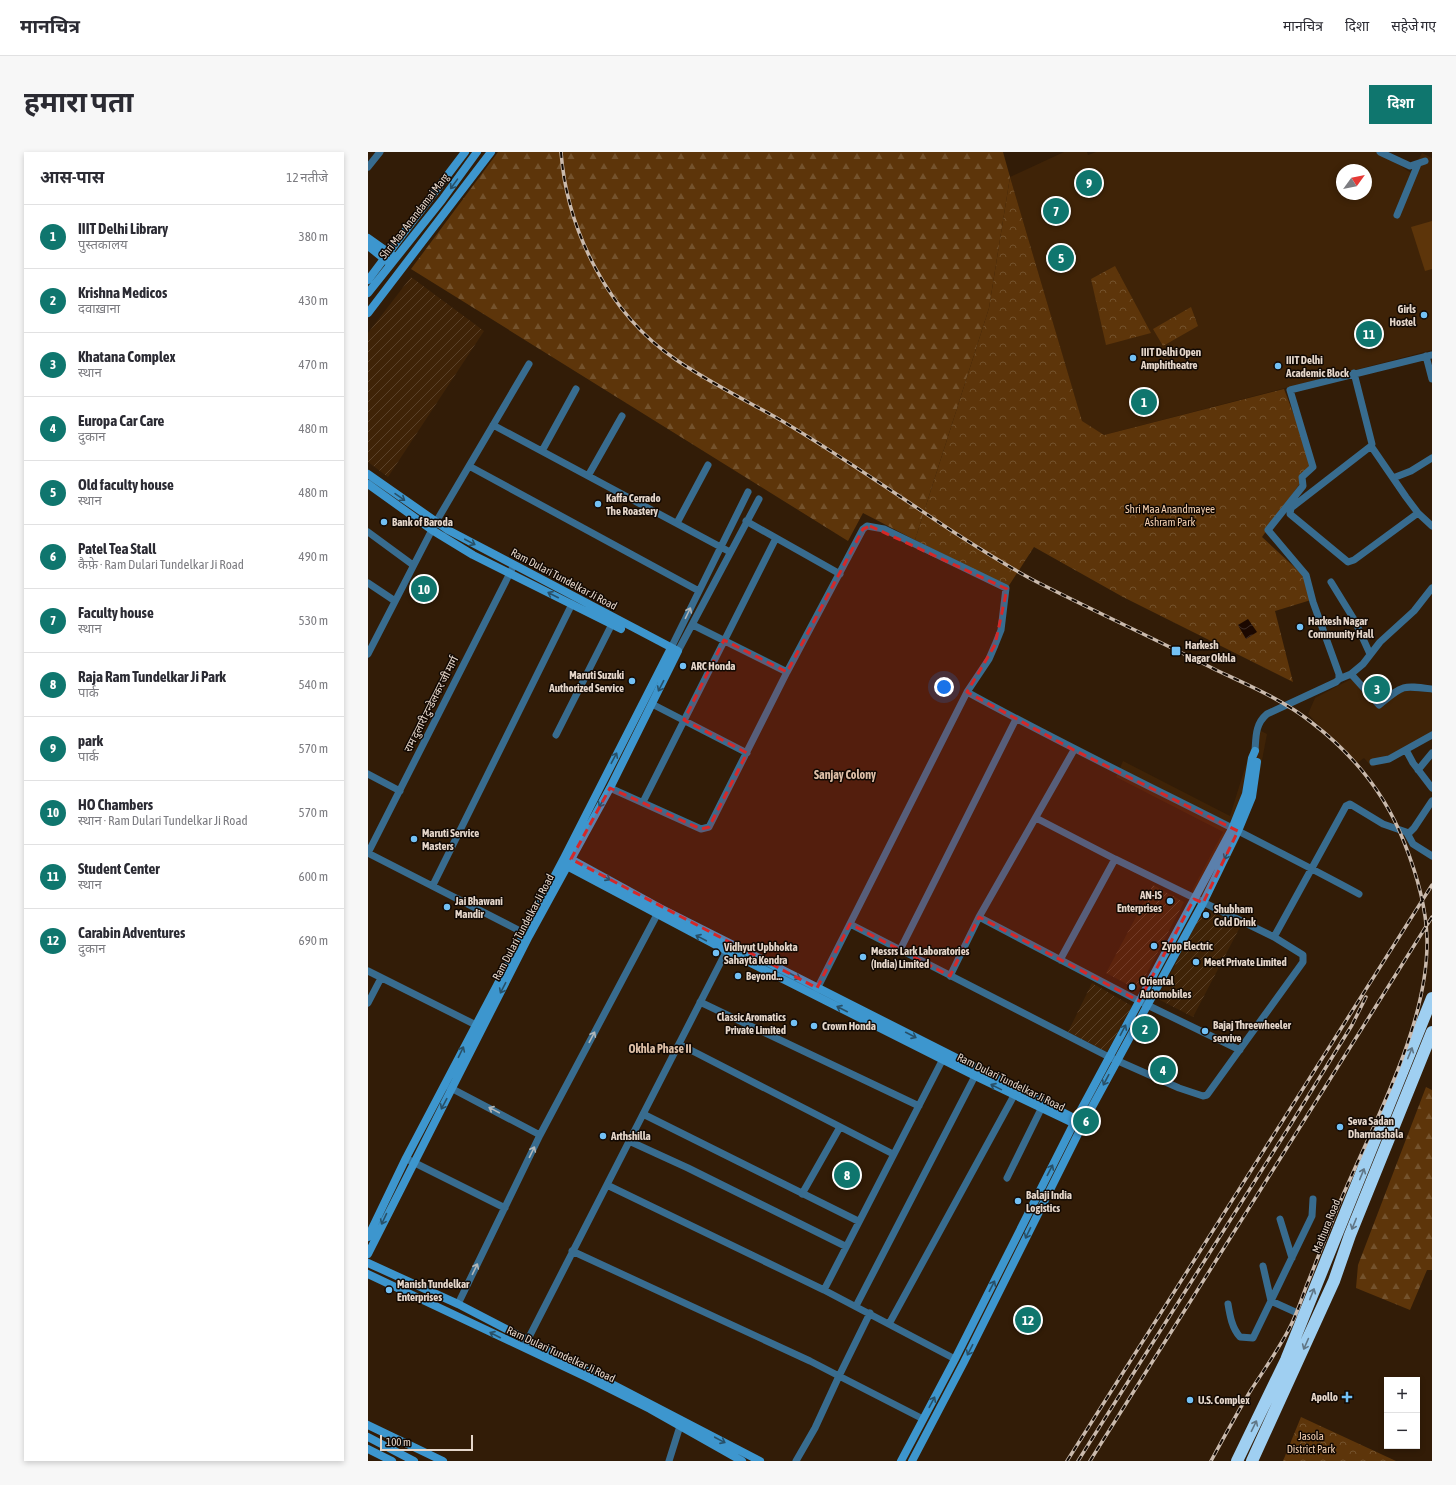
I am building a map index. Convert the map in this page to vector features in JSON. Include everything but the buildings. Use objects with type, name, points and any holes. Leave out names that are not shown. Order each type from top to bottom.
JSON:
[{"type":"highway","name":"Mathura Road","points":[[1237,1461],[1286,1360],[1432,998]]},
{"type":"highway","points":[[1252,1461],[1334,1281],[1350,1235],[1432,1032]]},
{"type":"street","points":[[368,167],[380,152]]},
{"type":"street","name":"Shri Maa Anandamai Marg","points":[[368,280],[465,152]]},
{"type":"street","name":"Shri Maa Anandamai Marg","points":[[368,293],[442,200],[476,152]]},
{"type":"street","points":[[368,313],[491,152]]},
{"type":"street","points":[[1380,152],[1408,166],[1425,161]]},
{"type":"street","points":[[1397,215],[1418,164]]},
{"type":"street","points":[[442,200],[450,206]]},
{"type":"street","points":[[368,238],[386,256]]},
{"type":"street","points":[[368,246],[403,268]]},
{"type":"street","points":[[1339,679],[1339,670],[1320,622],[1306,575],[1268,530],[1304,485],[1302,477],[1312,469],[1313,466],[1290,390],[1429,355],[1432,378]]},
{"type":"street","points":[[368,654],[434,526],[529,364]]},
{"type":"street","points":[[1354,374],[1372,444],[1371,446],[1418,513],[1432,526]]},
{"type":"street","points":[[542,450],[576,389]]},
{"type":"street","points":[[588,476],[622,416]]},
{"type":"street","points":[[493,425],[730,552]]},
{"type":"street","points":[[1371,446],[1291,508],[1290,514],[1348,562],[1354,560],[1418,513]]},
{"type":"street","points":[[1393,478],[1411,471],[1432,458]]},
{"type":"street","points":[[677,523],[708,465]]},
{"type":"street","points":[[469,466],[699,591]]},
{"type":"street","points":[[368,474],[434,526]]},
{"type":"street","points":[[368,484],[434,526]]},
{"type":"street","points":[[1301,488],[1307,496]]},
{"type":"street","points":[[673,652],[699,591],[748,492]]},
{"type":"street","points":[[673,652],[693,624],[759,498]]},
{"type":"street","points":[[746,521],[840,574]]},
{"type":"street","name":"Ram Dulari Tundelkar Ji Road","points":[[434,526],[514,565],[673,652]]},
{"type":"street","name":"Ram Dulari Tundelkar Ji Road","points":[[434,526],[473,555],[612,624],[673,652]]},
{"type":"street","points":[[610,788],[701,829],[705,829],[710,824],[787,672],[863,529],[870,526],[884,529],[1006,588],[1001,630],[989,659],[967,692],[816,992]]},
{"type":"street","points":[[368,532],[413,565]]},
{"type":"street","points":[[643,802],[776,538]]},
{"type":"street","name":"राम दुलारी टुन्डेलकर जी मार्ग","points":[[368,853],[514,565]]},
{"type":"street","points":[[1332,582],[1355,621],[1370,654]]},
{"type":"street","points":[[368,583],[395,601]]},
{"type":"street","points":[[901,1461],[955,1359],[1074,1122],[1147,1004],[1203,903],[1235,830],[1246,794],[1252,758],[1255,751],[1257,728],[1260,721],[1267,714],[1351,674],[1363,664],[1380,642],[1414,612],[1432,588]]},
{"type":"street","points":[[433,885],[572,604]]},
{"type":"street","points":[[556,735],[612,624]]},
{"type":"street","points":[[693,624],[787,672]]},
{"type":"street","name":"Ram Dulari Tundelkar Ji Road","points":[[566,861],[610,788],[652,704],[673,652]]},
{"type":"street","name":"Ram Dulari Tundelkar Ji Road","points":[[368,1237],[406,1158],[448,1086],[566,861],[673,652]]},
{"type":"street","points":[[1351,674],[1379,705],[1399,688],[1412,686],[1432,690]]},
{"type":"street","points":[[967,692],[1016,720],[1074,750],[1312,868],[1359,894]]},
{"type":"street","points":[[652,704],[746,753]]},
{"type":"street","points":[[900,950],[1016,720]]},
{"type":"street","points":[[1373,762],[1382,761],[1432,736]]},
{"type":"street","points":[[950,976],[979,917],[1074,750]]},
{"type":"street","points":[[1406,750],[1418,770],[1432,788]]},
{"type":"street","points":[[1418,770],[1432,753]]},
{"type":"street","points":[[368,774],[400,791]]},
{"type":"street","points":[[1407,833],[1414,828],[1432,801]]},
{"type":"street","points":[[1274,937],[1348,804],[1383,824],[1407,833],[1413,844],[1432,856]]},
{"type":"street","points":[[850,924],[1113,1058],[1179,1088],[1203,1096],[1210,1093],[1303,962],[1304,958],[1301,953],[1274,937],[1194,899],[1036,818]]},
{"type":"street","points":[[912,1461],[967,1356],[1082,1126],[1139,1001],[1194,899],[1235,830]]},
{"type":"street","points":[[368,853],[527,934]]},
{"type":"street","points":[[1060,960],[1115,859]]},
{"type":"street","name":"Ram Dulari Tundelkar Ji Road","points":[[566,861],[816,992],[1082,1126]]},
{"type":"street","points":[[458,1304],[540,1135],[659,911]]},
{"type":"street","points":[[979,917],[1139,1001],[1240,1050]]},
{"type":"street","points":[[525,1344],[729,947]]},
{"type":"street","points":[[368,971],[479,1026]]},
{"type":"street","points":[[368,1004],[381,978]]},
{"type":"street","points":[[700,1002],[918,1106]]},
{"type":"street","points":[[679,1044],[892,1154]]},
{"type":"street","points":[[824,1290],[892,1154],[944,1056]]},
{"type":"street","name":"Ram Dulari Tundelkar Ji Road","points":[[944,1056],[975,1076],[1016,1092]]},
{"type":"street","points":[[856,1306],[975,1076]]},
{"type":"street","points":[[448,1086],[540,1135]]},
{"type":"street","name":"Ram Dulari Tundelkar Ji Road","points":[[368,1254],[388,1212],[415,1162],[448,1086]]},
{"type":"street","points":[[889,1324],[1016,1092]]},
{"type":"street","points":[[1007,1178],[1043,1106]]},
{"type":"street","points":[[643,1114],[858,1222]]},
{"type":"street","points":[[802,1194],[840,1127]]},
{"type":"street","points":[[629,1141],[696,1171],[845,1246]]},
{"type":"street","points":[[406,1158],[505,1208]]},
{"type":"street","points":[[607,1185],[870,1313],[955,1359]]},
{"type":"street","points":[[1228,1304],[1236,1333],[1240,1337],[1253,1338],[1312,1216],[1313,1199]]},
{"type":"street","points":[[1280,1219],[1292,1258]]},
{"type":"street","points":[[572,1251],[810,1361],[923,1419]]},
{"type":"street","name":"Ram Dulari Tundelkar Ji Road","points":[[368,1263],[458,1304],[525,1344],[680,1426],[742,1461]]},
{"type":"street","points":[[1263,1266],[1271,1301]]},
{"type":"street","name":"Ram Dulari Tundelkar Ji Road","points":[[368,1274],[504,1339],[525,1344],[673,1415],[760,1461]]},
{"type":"street","points":[[1271,1301],[1304,1316]]},
{"type":"street","points":[[796,1461],[814,1428],[870,1313]]},
{"type":"street","points":[[368,1425],[443,1461]]},
{"type":"street","points":[[669,1461],[680,1426]]},
{"type":"street","points":[[368,1437],[414,1461]]},
{"type":"street","points":[[368,1449],[392,1461]]},
{"type":"highlighted area","points":[[870,526],[1007,589],[995,645],[967,692],[1074,750],[1238,831],[1203,903],[1194,899],[1139,1001],[979,917],[950,976],[850,924],[817,988],[571,859],[610,788],[701,829],[709,827],[747,753],[684,720],[724,640],[787,672],[863,529]]},
{"type":"shaded area","points":[[1064,152],[1087,152],[1088,155],[1096,152],[1380,152],[1411,173],[1422,153],[1432,158],[1432,350],[1104,435],[1082,422],[1010,177]]},
{"type":"shaded area","points":[[411,277],[484,331],[388,477],[368,462],[368,333]]},
{"type":"shaded area","points":[[1351,679],[1380,708],[1400,690],[1432,692],[1432,739],[1372,767],[1364,758],[1356,764],[1308,714],[1315,698]]},
{"type":"shaded area","points":[[1257,729],[1267,734],[1255,797],[1238,842],[1207,903],[1190,894],[1223,832],[1116,777],[1123,761],[1230,816]]},
{"type":"shaded area","points":[[1153,885],[1184,902],[1138,990],[1106,973]]},
{"type":"shaded area","points":[[1204,908],[1240,927],[1193,1017],[1158,999]]},
{"type":"shaded area","points":[[1092,983],[1132,1006],[1107,1052],[1068,1032]]},
{"type":"green space","points":[[498,152],[1003,152],[1010,177],[989,308],[915,540],[863,513],[848,541],[411,269]]},
{"type":"green space","points":[[1097,172],[1101,185],[1089,196],[1076,182],[1094,176],[1093,174]]},
{"type":"green space","name":"Shri Maa Anandmayee Ashram Park","points":[[1010,177],[1082,421],[1104,435],[1284,389],[1313,465],[1262,537],[1304,576],[1311,600],[1275,611],[1293,682],[1123,597],[1034,547],[1008,587],[915,540],[989,308]]},
{"type":"green space","points":[[1432,221],[1432,269],[1425,271],[1411,227]]},
{"type":"green space","points":[[1115,266],[1151,333],[1106,345],[1091,279]]},
{"type":"green space","points":[[1191,307],[1198,326],[1163,346],[1153,329]]},
{"type":"green space","points":[[1426,1087],[1432,1090],[1432,1270],[1427,1270],[1410,1310],[1356,1288],[1358,1265]]},
{"type":"green space","name":"Jasola District Park","points":[[1301,1417],[1396,1461],[1283,1461]]},
{"type":"water","points":[[1248,619],[1257,632],[1246,639],[1238,625]]},
{"type":"railway","points":[[561,152],[565,182],[572,211],[582,240],[612,295],[630,319],[651,340],[687,367],[799,431],[952,531],[1015,570],[1059,593],[1265,693],[1300,714],[1341,747],[1354,761],[1377,791],[1396,824],[1416,877],[1425,914],[1427,938],[1425,969],[1420,1001],[1411,1033],[1387,1097],[1336,1211],[1292,1324],[1251,1390],[1211,1461]]},
{"type":"railway","points":[[1067,1461],[1432,885]]},
{"type":"railway","points":[[1090,1461],[1432,917]]},
{"type":"railway","points":[[1078,1461],[1291,1124],[1352,1025],[1366,997]]},
{"type":"place","name":"park","points":[[1089,183]]},
{"type":"place","name":"Faculty house","points":[[1056,211]]},
{"type":"place","name":"Old faculty house","points":[[1061,258]]},
{"type":"place","name":"Girls Hostel","points":[[1424,315]]},
{"type":"place","name":"Student Center","points":[[1369,334]]},
{"type":"place","name":"IIIT Delhi Open Amphitheatre","points":[[1133,358]]},
{"type":"place","name":"IIIT Delhi Academic Block","points":[[1278,366]]},
{"type":"place","name":"IIIT Delhi Library","points":[[1144,402]]},
{"type":"place","name":"Kaffa Cerrado The Roastery","points":[[598,504]]},
{"type":"place","name":"Bank of Baroda","points":[[384,522]]},
{"type":"place","name":"HO Chambers","points":[[424,589]]},
{"type":"place","name":"Harkesh Nagar Community Hall","points":[[1300,627]]},
{"type":"place","name":"Harkesh Nagar Okhla","points":[[1176,651]]},
{"type":"place","name":"ARC Honda","points":[[683,666]]},
{"type":"place","name":"Maruti Suzuki Authorized Service","points":[[632,681]]},
{"type":"place","name":"Khatana Complex","points":[[1377,689]]},
{"type":"place","name":"Maruti Service Masters","points":[[414,839]]},
{"type":"place","name":"AN-IS Enterprises","points":[[1170,901]]},
{"type":"place","name":"Jai Bhawani Mandir","points":[[447,907]]},
{"type":"place","name":"Shubham Cold Drink","points":[[1206,915]]},
{"type":"place","name":"Zypp Electric","points":[[1154,946]]},
{"type":"place","name":"Vidhyut Upbhokta Sahayta Kendra","points":[[716,953]]},
{"type":"place","name":"Messrs Lark Laboratories (India) Limited","points":[[863,957]]},
{"type":"place","name":"Meet Private Limited","points":[[1196,962]]},
{"type":"place","name":"Beyond...","points":[[738,976]]},
{"type":"place","name":"Oriental Automobiles","points":[[1132,987]]},
{"type":"place","name":"Classic Aromatics Private Limited","points":[[794,1023]]},
{"type":"place","name":"Crown Honda","points":[[814,1026]]},
{"type":"place","name":"Krishna Medicos","points":[[1145,1029]]},
{"type":"place","name":"Bajaj Threewheeler servive","points":[[1205,1031]]},
{"type":"place","name":"Europa Car Care","points":[[1163,1070]]},
{"type":"place","name":"Patel Tea Stall","points":[[1086,1121]]},
{"type":"place","name":"Seva Sadan Dharmashala","points":[[1340,1127]]},
{"type":"place","name":"Arthshilla","points":[[603,1136]]},
{"type":"place","name":"Raja Ram Tundelkar Ji Park","points":[[847,1175]]},
{"type":"place","name":"Balaji India Logistics","points":[[1018,1201]]},
{"type":"place","name":"Manish Tundelkar Enterprises","points":[[389,1290]]},
{"type":"place","name":"Carabin Adventures","points":[[1028,1320]]},
{"type":"place","name":"Apollo","points":[[1347,1397]]},
{"type":"place","name":"U.S. Complex","points":[[1190,1400]]},
{"type":"district","name":"Sanjay Colony","points":[[845,775]]},
{"type":"district","name":"Okhla Phase II","points":[[660,1049]]}]
